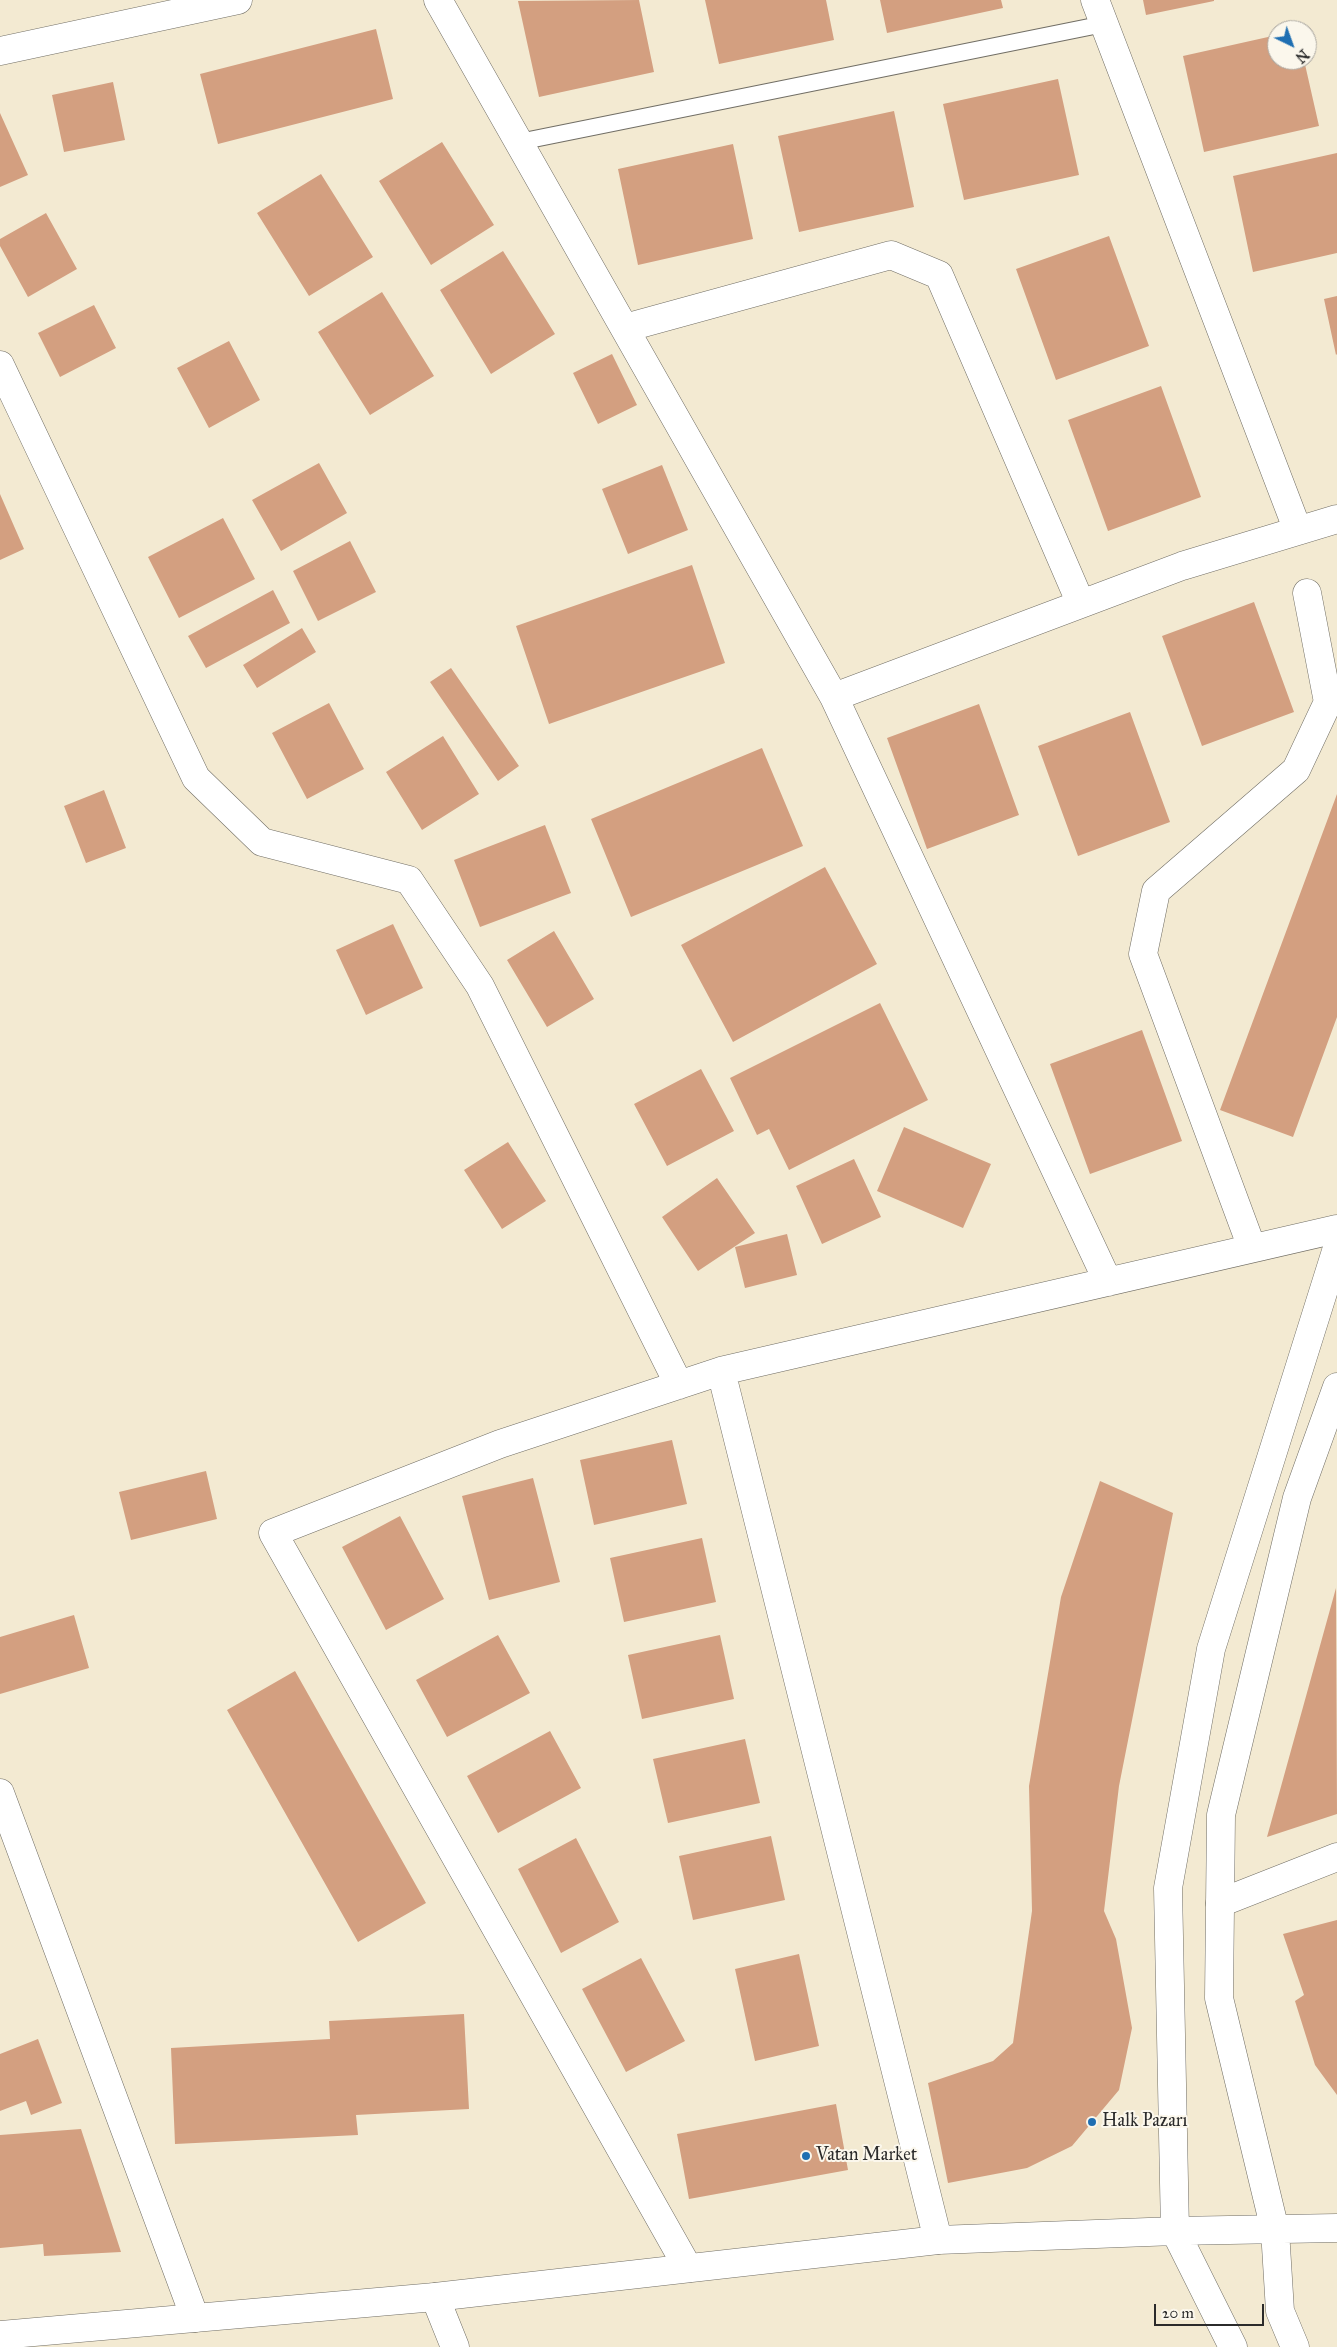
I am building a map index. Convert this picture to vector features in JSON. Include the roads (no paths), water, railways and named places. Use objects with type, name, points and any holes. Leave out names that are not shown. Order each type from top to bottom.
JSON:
[{"type":"street","points":[[0,51],[238,0]]},
{"type":"street","points":[[438,0],[834,697],[1108,1282]]},
{"type":"street","points":[[1099,12],[1298,531]]},
{"type":"street","points":[[625,328],[891,255],[939,275],[1080,604]]},
{"type":"street","points":[[0,365],[196,778],[262,842],[409,880],[480,986],[679,1385]]},
{"type":"street","points":[[834,697],[1182,566],[1337,518]]},
{"type":"street","points":[[1252,1248],[1143,954],[1156,891],[1296,770],[1328,702],[1307,593]]},
{"type":"street","points":[[688,2268],[273,1533],[500,1444],[720,1371],[1337,1228]]},
{"type":"street","points":[[1233,2347],[1175,2231],[1168,1888],[1211,1649],[1337,1248]]},
{"type":"street","points":[[720,1371],[938,2240]]},
{"type":"street","points":[[1295,2347],[1280,2311],[1275,2230],[1219,1998],[1221,1815],[1297,1498],[1337,1387]]},
{"type":"street","points":[[0,1793],[195,2318]]},
{"type":"street","points":[[1220,1903],[1337,1857]]},
{"type":"street","points":[[0,2335],[62,2339],[195,2318],[435,2297],[938,2240],[1175,2231],[1337,2228]]},
{"type":"street","points":[[435,2297],[456,2347]]},
{"type":"lane","points":[[519,142],[1099,12]]},
{"type":"place","name":"Halk Pazarı","points":[[1092,2122]]},
{"type":"place","name":"Vatan Market","points":[[806,2156]]}]
